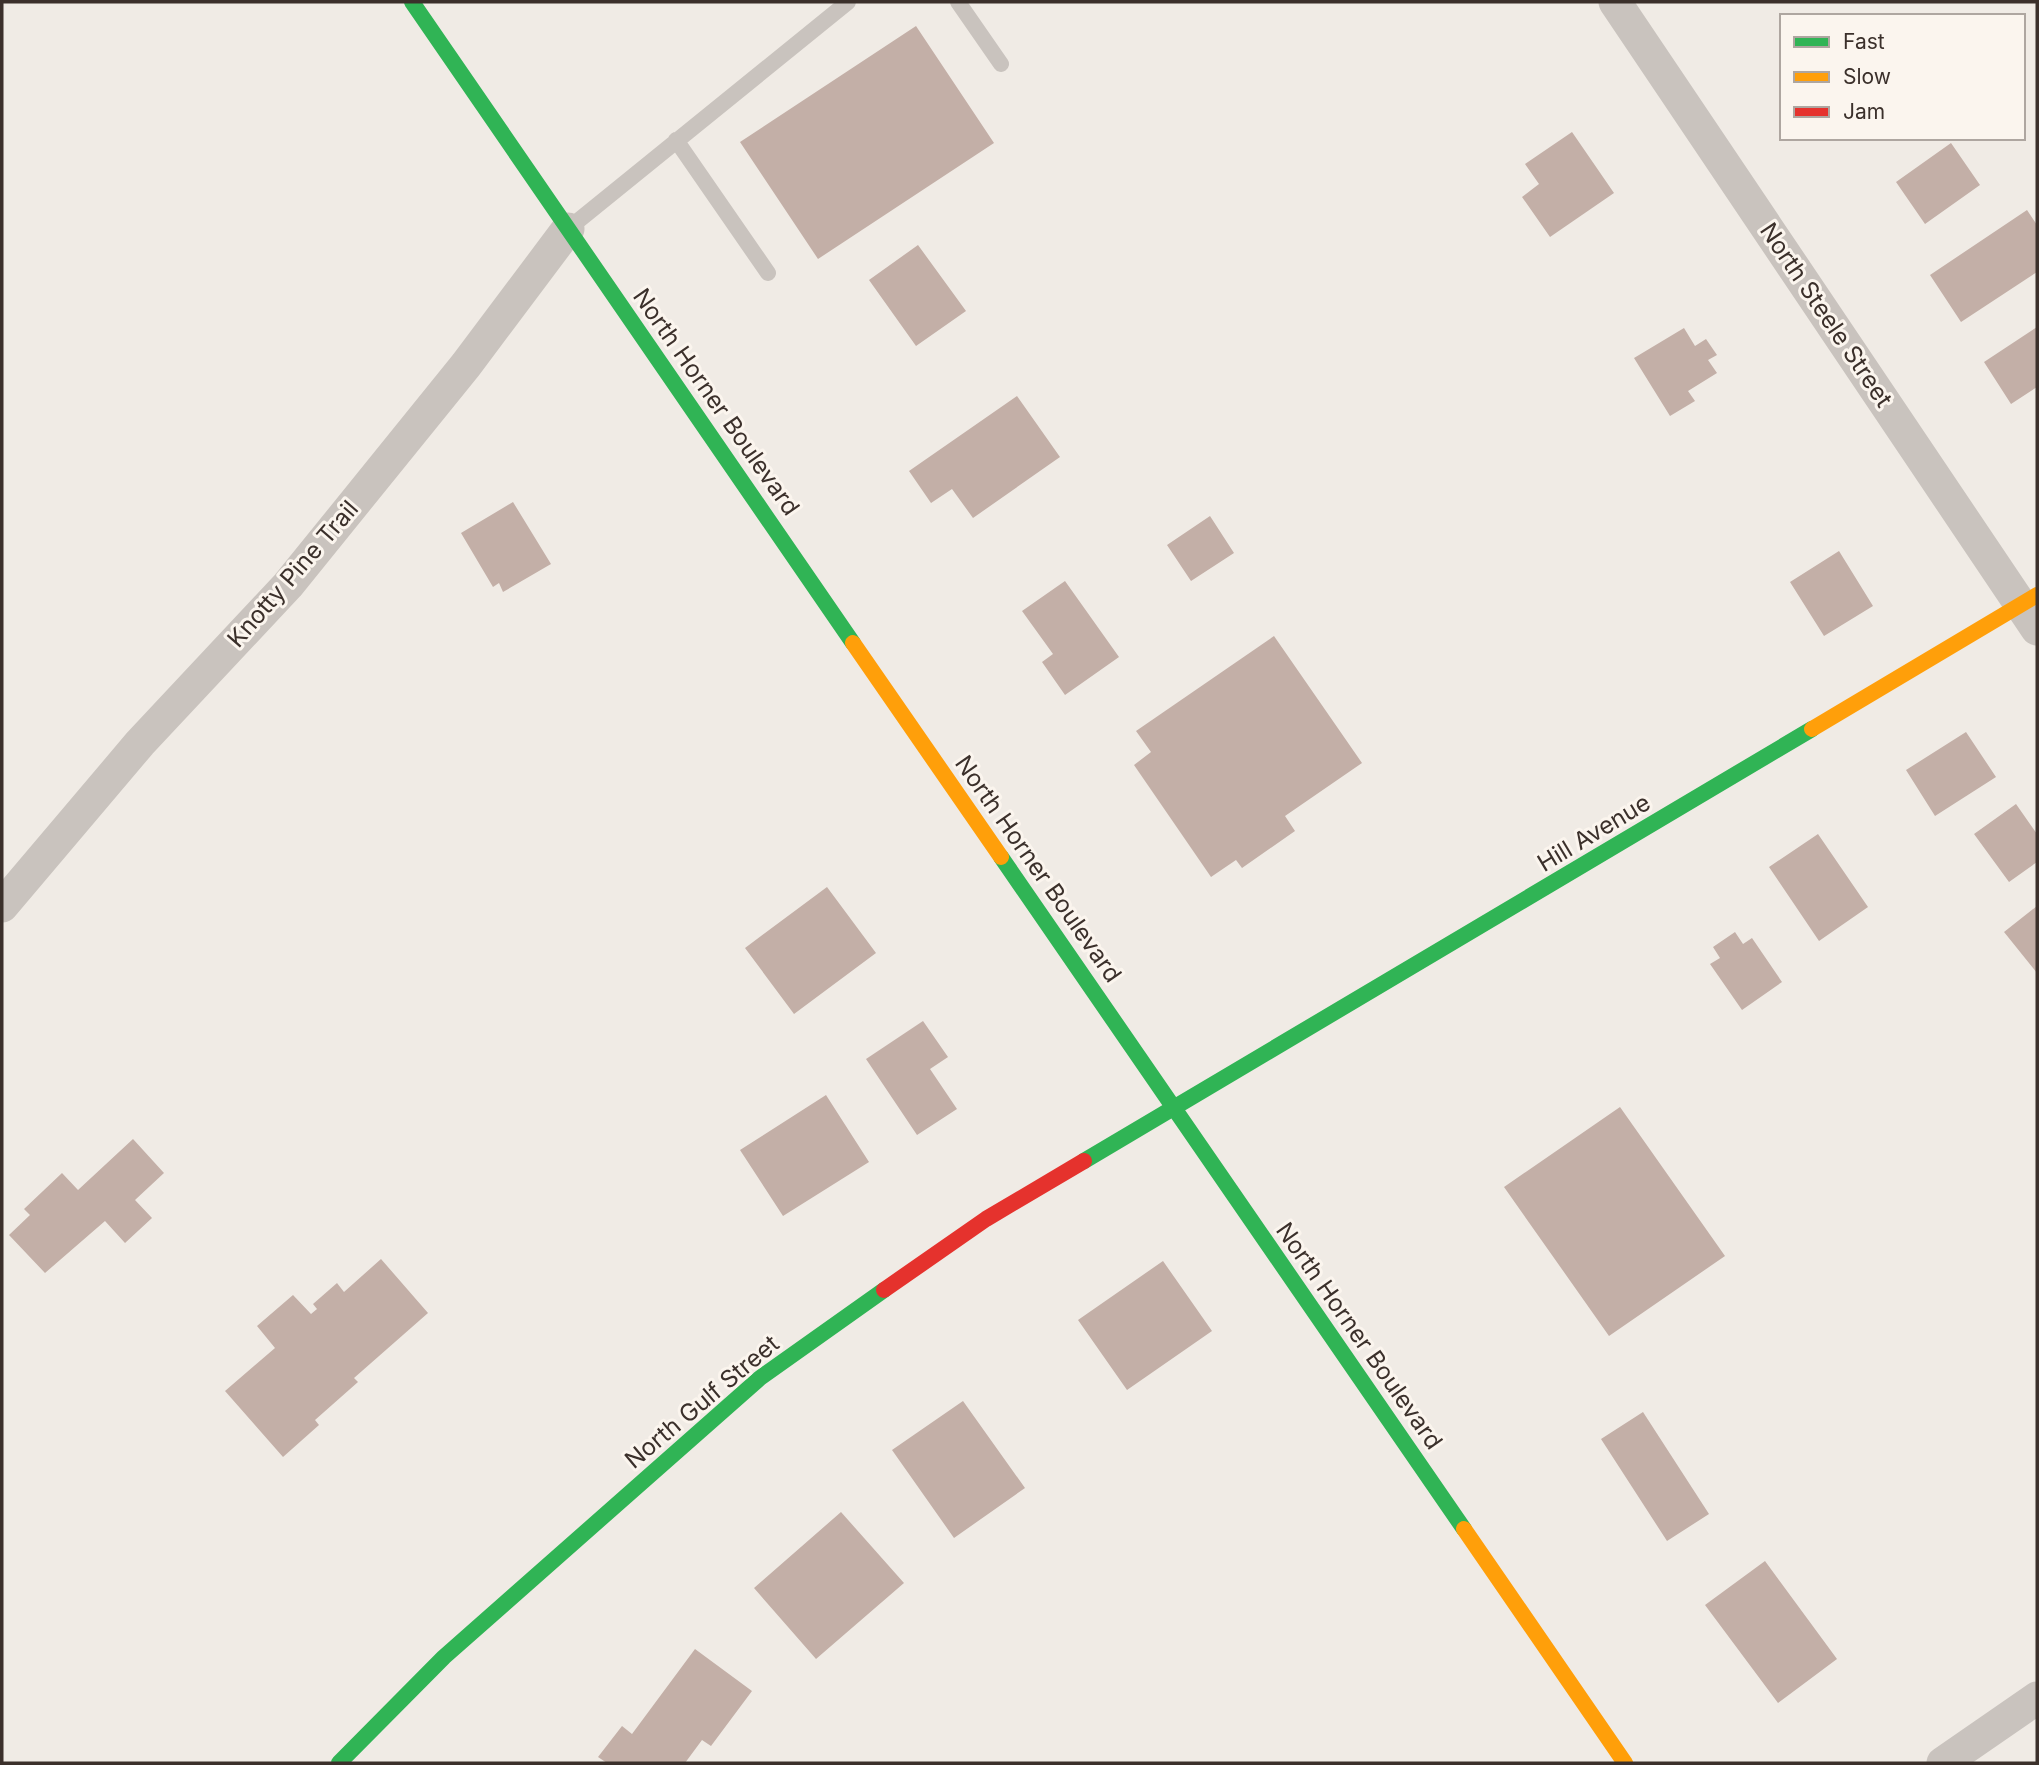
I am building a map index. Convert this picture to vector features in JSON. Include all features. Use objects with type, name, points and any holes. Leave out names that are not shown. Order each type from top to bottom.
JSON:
[{"type":"main road","name":"North Horner Boulevard","points":[[412,2],[1625,1763]]},
{"type":"main road","name":"Hill Avenue","points":[[1174,1108],[2032,610]]},
{"type":"main road","name":"North Gulf Street","points":[[339,1763],[444,1657],[760,1378],[986,1219],[1174,1108]]},
{"type":"street","name":"North Steele Street","points":[[1615,2],[2032,610]]},
{"type":"street","name":"Knotty Pine Trail","points":[[2,906],[139,743],[288,584],[466,365],[568,229]]},
{"type":"street","points":[[1943,1763],[2037,1698]]},
{"type":"lane","points":[[568,229],[848,2]]},
{"type":"lane","points":[[958,2],[1001,64]]},
{"type":"lane","points":[[676,140],[768,273]]},
{"type":"building","points":[[916,26],[994,143],[818,259],[740,142]]},
{"type":"building","points":[[1572,132],[1614,193],[1550,237],[1522,197],[1539,184],[1525,164]]},
{"type":"building","points":[[1951,143],[1980,185],[1925,224],[1896,182]]},
{"type":"building","points":[[2027,210],[2037,225],[2037,272],[1961,322],[1930,275]]},
{"type":"building","points":[[918,245],[966,311],[916,346],[869,280]]},
{"type":"building","points":[[2037,327],[2037,387],[2011,404],[1984,362]]},
{"type":"building","points":[[1684,328],[1695,346],[1706,339],[1717,355],[1708,360],[1717,373],[1688,391],[1695,401],[1670,416],[1634,358]]},
{"type":"building","points":[[1017,396],[1060,457],[973,518],[952,489],[931,503],[909,471]]},
{"type":"building","points":[[513,502],[551,564],[503,592],[499,583],[493,587],[461,533]]},
{"type":"building","points":[[1210,516],[1234,553],[1191,581],[1167,545]]},
{"type":"building","points":[[1839,551],[1873,606],[1824,636],[1790,582]]},
{"type":"building","points":[[1065,581],[1119,657],[1065,695],[1042,662],[1053,654],[1022,611]]},
{"type":"building","points":[[1274,636],[1362,763],[1285,816],[1295,831],[1242,868],[1236,860],[1211,877],[1134,765],[1151,752],[1136,731]]},
{"type":"building","points":[[1966,732],[1996,777],[1935,816],[1906,770]]},
{"type":"building","points":[[2016,804],[2037,834],[2037,862],[2009,882],[1974,834]]},
{"type":"building","points":[[1818,834],[1868,907],[1819,941],[1769,867]]},
{"type":"building","points":[[827,887],[876,953],[794,1014],[745,948]]},
{"type":"building","points":[[2037,906],[2037,973],[2004,932]]},
{"type":"building","points":[[1735,932],[1743,944],[1752,938],[1782,982],[1742,1010],[1710,964],[1720,958],[1713,947]]},
{"type":"building","points":[[923,1021],[948,1057],[930,1069],[957,1109],[917,1135],[866,1059]]},
{"type":"building","points":[[826,1095],[869,1162],[783,1216],[740,1150]]},
{"type":"building","points":[[1620,1107],[1725,1256],[1609,1336],[1504,1187]]},
{"type":"building","points":[[133,1139],[164,1173],[135,1200],[152,1218],[125,1243],[105,1221],[45,1273],[9,1235],[30,1215],[24,1209],[62,1173],[78,1190]]},
{"type":"building","points":[[381,1259],[428,1313],[354,1378],[358,1382],[315,1420],[319,1425],[283,1457],[225,1391],[275,1348],[257,1326],[293,1295],[311,1314],[317,1309],[313,1304],[337,1283],[344,1292]]},
{"type":"building","points":[[1163,1261],[1212,1331],[1127,1390],[1078,1320]]},
{"type":"building","points":[[963,1401],[1025,1488],[954,1538],[892,1450]]},
{"type":"building","points":[[1643,1412],[1709,1514],[1667,1541],[1601,1439]]},
{"type":"building","points":[[841,1512],[904,1583],[816,1659],[754,1588]]},
{"type":"building","points":[[1765,1561],[1837,1659],[1778,1703],[1705,1605]]},
{"type":"building","points":[[695,1649],[752,1691],[711,1746],[702,1740],[685,1763],[607,1763],[598,1757],[622,1726],[632,1734]]},
{"type":"traffic: fast","points":[[412,2],[853,643]]},
{"type":"traffic: fast","points":[[1084,1161],[1812,729]]},
{"type":"traffic: fast","points":[[1001,857],[1464,1529]]},
{"type":"traffic: fast","points":[[339,1763],[444,1657],[760,1378],[884,1290]]},
{"type":"traffic: slow","points":[[1812,729],[2037,595]]},
{"type":"traffic: slow","points":[[853,643],[1001,857]]},
{"type":"traffic: slow","points":[[1464,1529],[1625,1763]]},
{"type":"traffic: jam","points":[[884,1290],[986,1219],[1084,1161]]}]
